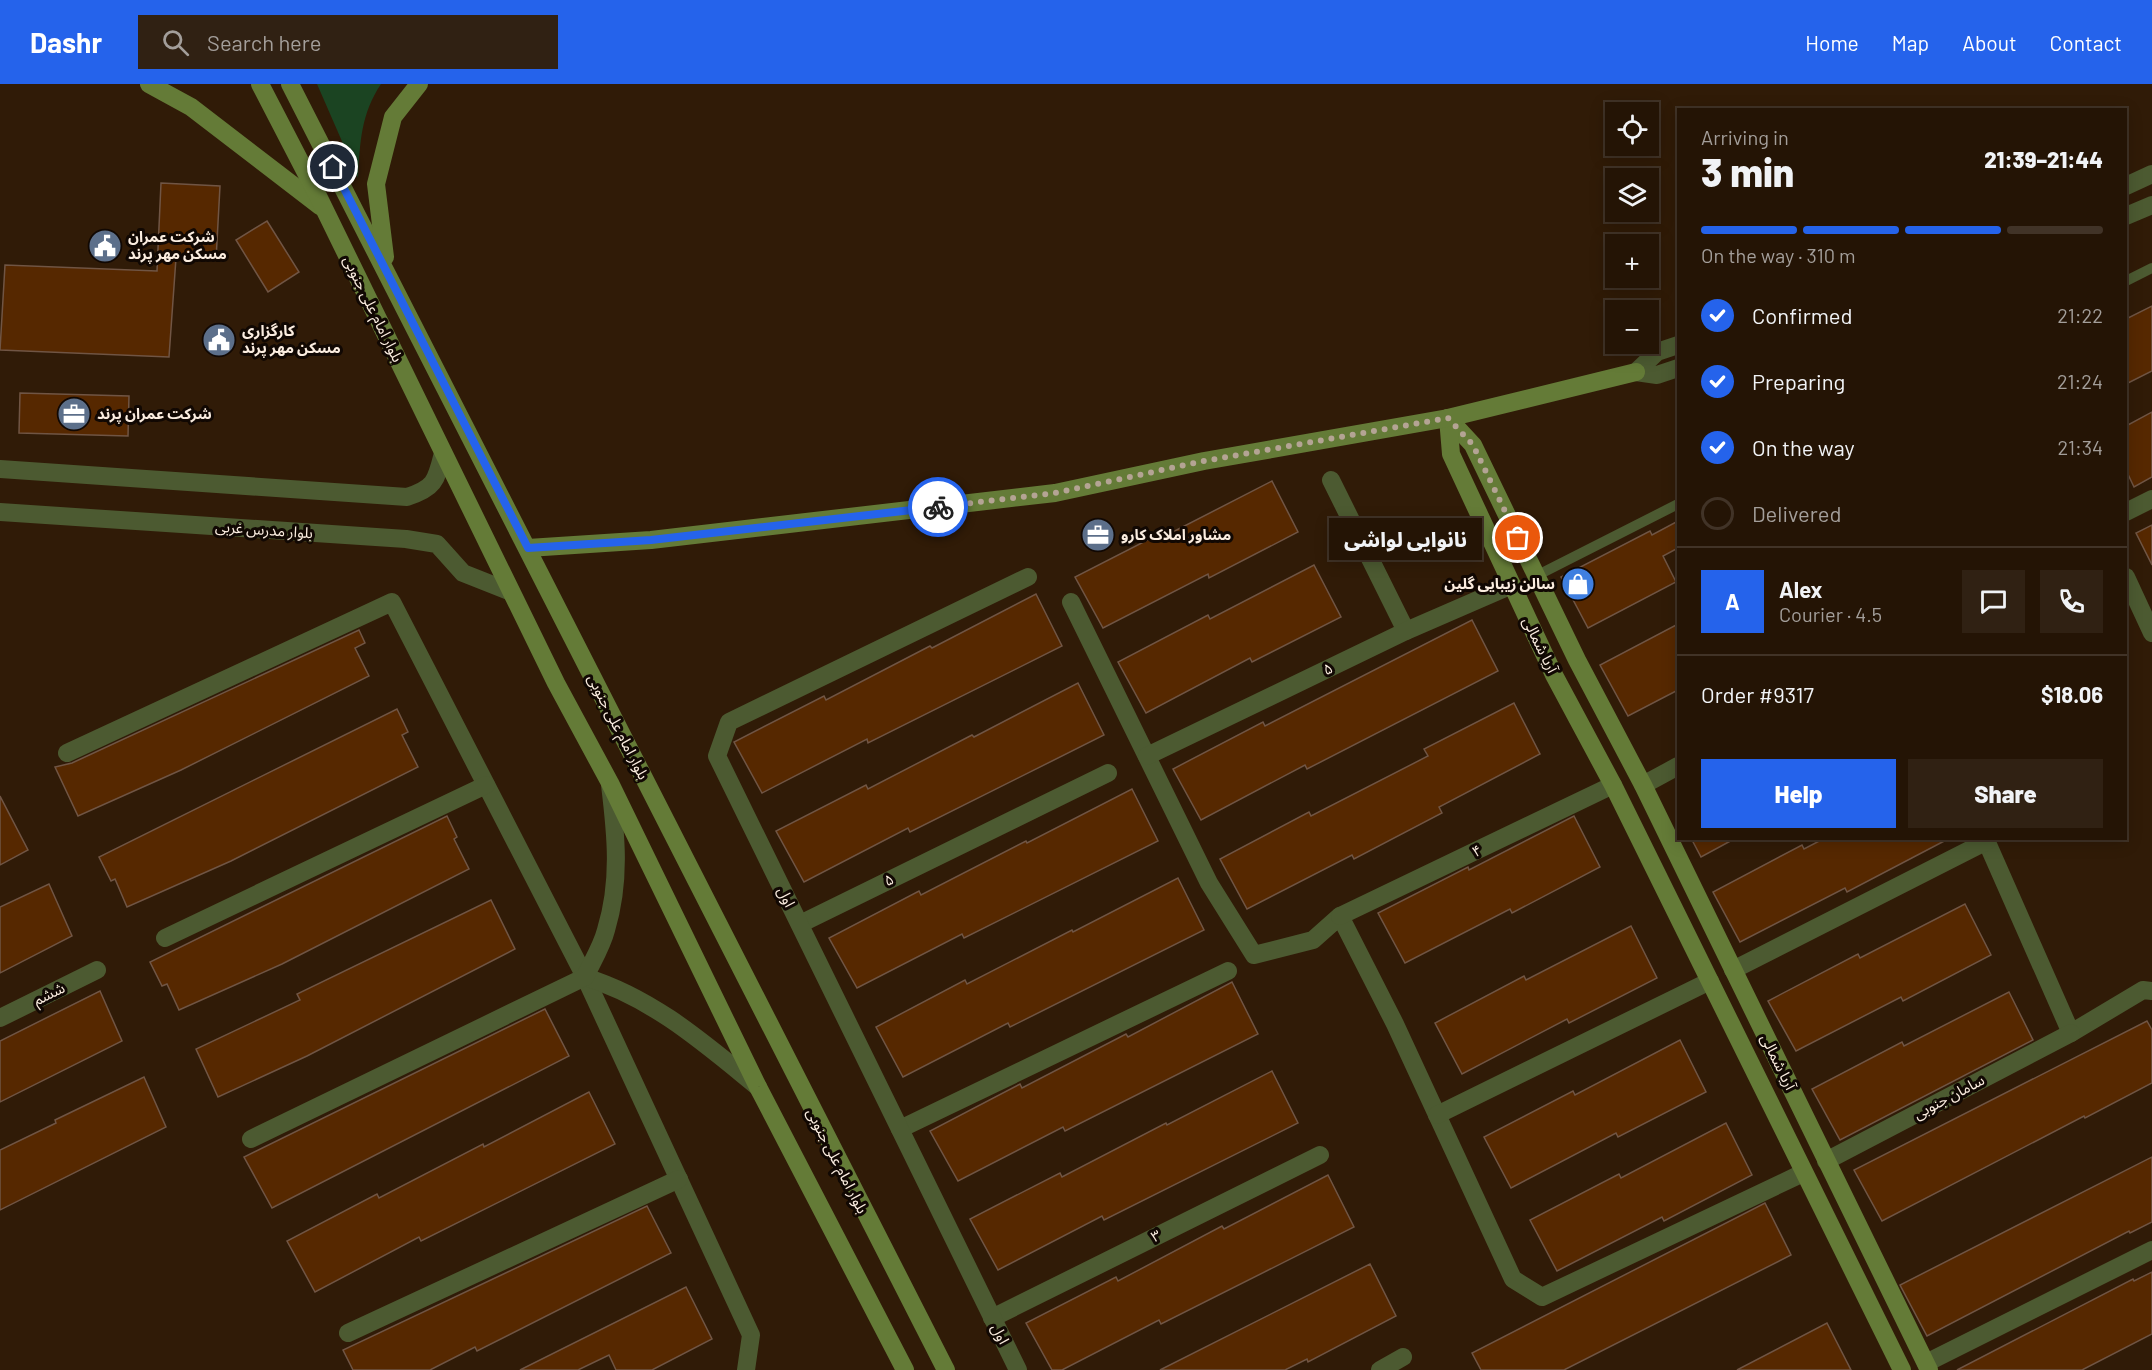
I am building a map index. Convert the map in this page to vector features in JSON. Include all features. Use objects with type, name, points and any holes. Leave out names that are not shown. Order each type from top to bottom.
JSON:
[{"type":"main road","points":[[149,84],[191,107],[324,209]]},
{"type":"main road","name":"بلوار امام علی جنوبی","points":[[260,84],[324,209],[556,683],[606,776],[758,1087],[905,1370]]},
{"type":"main road","name":"بلوار امام علی جنوبی","points":[[290,84],[528,548],[907,1298],[946,1370]]},
{"type":"main road","points":[[387,271],[376,184],[393,117],[419,84]]},
{"type":"main road","points":[[528,548],[651,540],[1055,493],[1204,461],[1448,418],[1636,372]]},
{"type":"main road","name":"آریا شمالی","points":[[1448,418],[1473,445],[1536,576],[1643,785],[1927,1366]]},
{"type":"main road","name":"آریا شمالی","points":[[1448,418],[1451,454],[1554,675],[1613,785],[1902,1370]]},
{"type":"main road","points":[[606,776],[632,754]]},
{"type":"main road","points":[[1803,1173],[1826,1161]]},
{"type":"street","points":[[2127,186],[2152,174]]},
{"type":"street","points":[[2127,216],[2152,205]]},
{"type":"street","points":[[1636,372],[1657,352],[1677,345]]},
{"type":"street","points":[[1636,372],[1657,375],[1677,368]]},
{"type":"street","points":[[0,469],[407,497],[427,490],[438,474],[443,453]]},
{"type":"street","points":[[1331,480],[1406,631]]},
{"type":"street","points":[[2127,512],[2152,499]]},
{"type":"street","name":"بلوار مدرس غربی","points":[[0,512],[406,539],[437,544],[463,573],[512,592]]},
{"type":"street","name":"اول","points":[[1018,1370],[717,756],[729,722],[1028,577]]},
{"type":"street","points":[[2127,579],[2152,633]]},
{"type":"street","name":"۵","points":[[1147,756],[1406,631],[1512,585]]},
{"type":"street","points":[[67,753],[392,602],[585,977],[751,1335],[746,1370]]},
{"type":"street","points":[[1071,602],[1147,756]]},
{"type":"street","name":"۴","points":[[1147,756],[1209,883],[1254,955],[1313,940],[1340,916],[1613,785]]},
{"type":"street","points":[[1643,785],[1677,767]]},
{"type":"street","name":"۵","points":[[800,924],[1108,773]]},
{"type":"street","points":[[251,1139],[585,977],[606,931],[615,886],[617,842],[606,776]]},
{"type":"street","points":[[165,938],[486,785]]},
{"type":"street","points":[[1733,970],[1986,840],[2072,1033]]},
{"type":"street","points":[[1340,916],[1437,1115],[1513,1280],[1542,1297],[1803,1173]]},
{"type":"street","name":"ششم","points":[[0,1018],[97,970]]},
{"type":"street","points":[[900,1129],[1228,971]]},
{"type":"street","points":[[585,977],[614,986],[685,1027],[758,1087]]},
{"type":"street","points":[[1437,1115],[1710,981]]},
{"type":"street","name":"سامان جنوبی","points":[[1826,1161],[2072,1033],[2143,990],[2152,991]]},
{"type":"street","name":"۳","points":[[992,1318],[1320,1155]]},
{"type":"street","points":[[348,1333],[679,1179]]},
{"type":"street","points":[[1927,1366],[2152,1250]]},
{"type":"street","points":[[1380,1370],[1403,1357]]},
{"type":"lane","points":[[2127,280],[2152,267]]},
{"type":"lane","points":[[1536,576],[1677,505]]},
{"type":"green space","points":[[317,84],[381,84],[365,117],[358,178]]},
{"type":"building","points":[[161,183],[220,186],[216,260],[176,258],[169,357],[0,350],[5,265],[157,271]]},
{"type":"building","points":[[267,221],[299,272],[268,292],[236,240]]},
{"type":"building","points":[[2152,306],[2152,371],[2127,384],[2127,318]]},
{"type":"building","name":"شرکت عمران پرند","points":[[20,393],[129,396],[128,436],[19,433]]},
{"type":"building","points":[[2152,412],[2152,477],[2134,487],[2127,472],[2127,425]]},
{"type":"building","points":[[1272,481],[1298,532],[1209,578],[1208,574],[1103,628],[1075,577],[1165,531],[1167,535]]},
{"type":"building","points":[[1677,522],[1677,549],[1663,556],[1676,582],[1588,628],[1561,577],[1650,531],[1652,535]]},
{"type":"building","points":[[2152,525],[2152,565],[2136,533]]},
{"type":"building","points":[[1314,565],[1341,617],[1252,662],[1250,658],[1146,713],[1118,662],[1208,615],[1210,619]]},
{"type":"building","points":[[1036,594],[1062,646],[868,743],[867,739],[762,793],[734,742],[824,696],[826,700]]},
{"type":"building","points":[[1472,620],[1498,671],[1307,769],[1305,765],[1201,820],[1173,769],[1263,722],[1265,726]]},
{"type":"building","points":[[1677,625],[1677,691],[1628,716],[1600,665]]},
{"type":"building","points":[[359,630],[365,643],[355,648],[369,676],[181,770],[78,816],[55,767],[72,763]]},
{"type":"building","points":[[1078,683],[1104,735],[910,832],[908,828],[804,882],[776,831],[866,785],[868,789]]},
{"type":"building","points":[[1514,703],[1540,754],[1439,807],[1442,813],[1354,859],[1352,855],[1247,909],[1220,859],[1309,812],[1311,816],[1428,756],[1424,749]]},
{"type":"building","points":[[397,709],[408,732],[402,735],[418,767],[231,861],[127,907],[115,879],[111,881],[99,857]]},
{"type":"building","points":[[1132,789],[1158,841],[964,938],[962,934],[857,988],[829,938],[919,891],[921,895]]},
{"type":"building","points":[[0,796],[28,850],[0,865]]},
{"type":"building","points":[[447,816],[457,837],[454,839],[469,869],[282,964],[179,1010],[167,984],[162,986],[150,962]]},
{"type":"building","points":[[1574,816],[1600,867],[1512,913],[1510,909],[1405,963],[1378,913],[1468,867],[1469,870]]},
{"type":"building","points":[[1692,840],[1732,840],[1701,857]]},
{"type":"building","points":[[1821,840],[1946,840],[1847,892],[1845,888],[1740,942],[1713,892],[1802,845],[1804,849]]},
{"type":"building","points":[[1178,878],[1204,930],[1010,1027],[1008,1023],[903,1077],[876,1027],[965,980],[967,984]]},
{"type":"building","points":[[49,884],[72,936],[0,973],[0,907]]},
{"type":"building","points":[[491,900],[515,949],[307,1056],[218,1097],[196,1049],[300,1000],[297,994]]},
{"type":"building","points":[[1965,904],[1991,955],[1903,1001],[1901,997],[1796,1051],[1768,1001],[1858,954],[1860,958]]},
{"type":"building","points":[[1631,926],[1657,978],[1569,1023],[1567,1019],[1462,1074],[1435,1023],[1524,976],[1526,980]]},
{"type":"building","points":[[1232,982],[1258,1034],[1065,1131],[1063,1127],[958,1181],[930,1131],[1020,1084],[1022,1088],[1126,1034],[1128,1037]]},
{"type":"building","points":[[100,991],[122,1041],[0,1102],[0,1041]]},
{"type":"building","points":[[2009,992],[2033,1040],[1840,1140],[1812,1089],[1902,1042],[1904,1046]]},
{"type":"building","points":[[545,1009],[569,1056],[272,1208],[244,1157]]},
{"type":"building","points":[[2147,1021],[2152,1030],[2152,1083],[1882,1221],[1854,1170]]},
{"type":"building","points":[[1680,1040],[1706,1092],[1618,1137],[1616,1133],[1511,1188],[1484,1137],[1573,1091],[1575,1095]]},
{"type":"building","points":[[1272,1071],[1298,1123],[1104,1220],[1102,1216],[998,1270],[970,1219],[1060,1173],[1062,1177]]},
{"type":"building","points":[[144,1077],[166,1127],[0,1210],[0,1150],[56,1123],[55,1120]]},
{"type":"building","points":[[589,1092],[615,1144],[421,1241],[419,1237],[315,1292],[287,1241],[377,1194],[379,1198],[483,1144],[484,1147]]},
{"type":"building","points":[[1726,1123],[1752,1175],[1664,1221],[1662,1217],[1557,1271],[1530,1220],[1619,1174],[1621,1178]]},
{"type":"building","points":[[2152,1157],[2152,1222],[2130,1233],[2129,1231],[1927,1336],[1900,1285]]},
{"type":"building","points":[[1328,1175],[1354,1227],[1161,1324],[1159,1320],[1062,1370],[1052,1370],[1026,1323],[1116,1277],[1118,1281],[1222,1226],[1224,1229]]},
{"type":"building","points":[[1765,1203],[1791,1255],[1564,1370],[1481,1370],[1472,1353]]},
{"type":"building","points":[[647,1206],[671,1253],[477,1351],[475,1347],[430,1370],[353,1370],[343,1350]]},
{"type":"building","points":[[1370,1264],[1396,1316],[1308,1362],[1307,1359],[1285,1370],[1160,1370]]},
{"type":"building","points":[[2152,1272],[2152,1334],[2082,1370],[1957,1370],[2133,1279],[2134,1281]]},
{"type":"building","points":[[686,1287],[712,1339],[652,1370],[616,1370],[609,1355],[578,1370],[520,1370]]},
{"type":"building","points":[[1827,1323],[1851,1370],[1737,1370]]},
{"type":"way so far","points":[[938,507],[1055,493],[1204,461],[1448,418],[1473,445],[1518,538]]},
{"type":"place","name":"شرکت عمران مسکن مهر پرند","points":[[105,246]]},
{"type":"place","name":"کارگزاری مسکن مهر پرند","points":[[219,340]]},
{"type":"place","name":"شرکت عمران پرند","points":[[74,414]]},
{"type":"place","name":"مشاور املاک کارو","points":[[1098,535]]},
{"type":"place","name":"نانوایی لواشی","points":[[1518,538]]},
{"type":"place","name":"سالن زیبایی گلین","points":[[1578,584]]},
{"type":"route","points":[[333,167],[528,548],[651,540],[938,507]]}]
